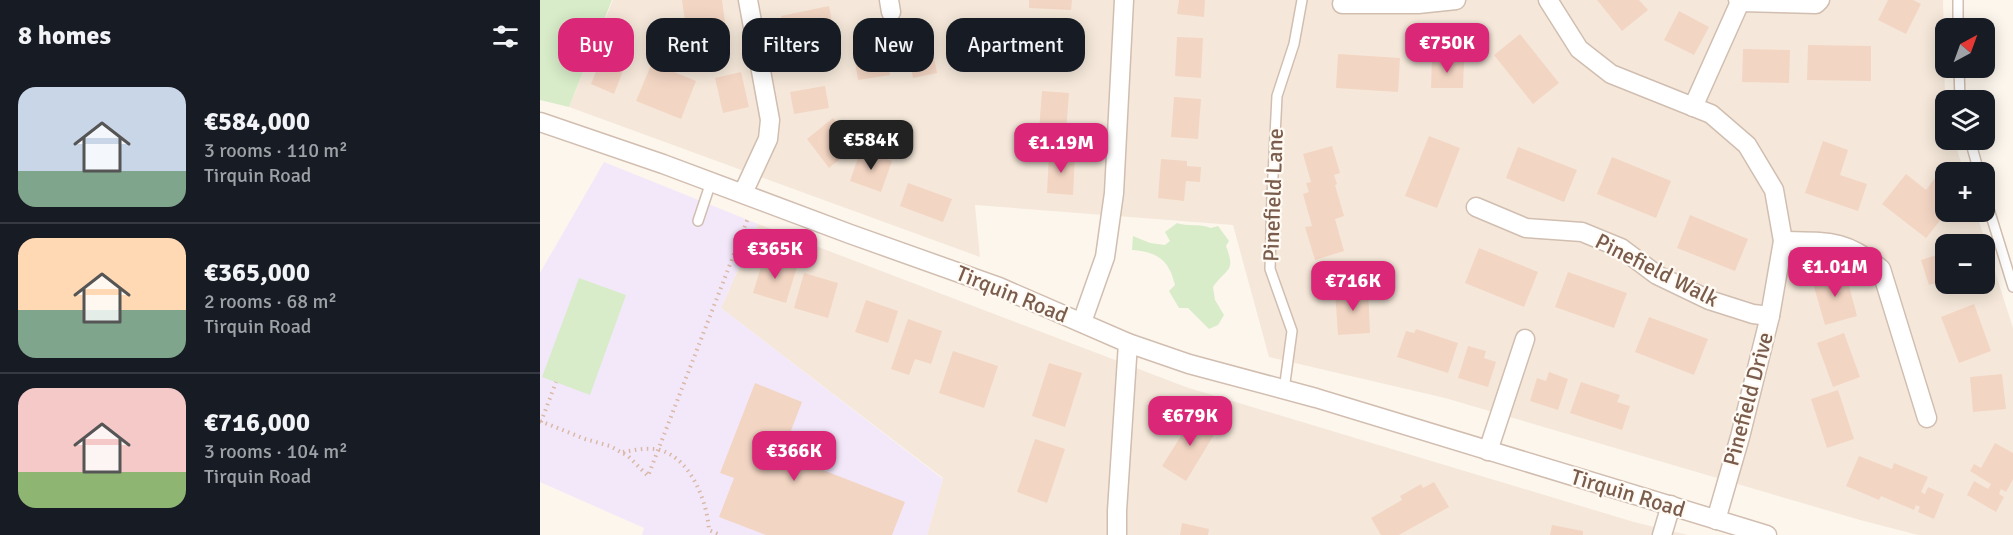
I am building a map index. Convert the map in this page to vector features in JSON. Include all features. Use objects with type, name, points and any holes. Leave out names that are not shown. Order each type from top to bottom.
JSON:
[{"type":"street","points":[[748,0],[770,120],[768,139],[749,196]]},
{"type":"street","points":[[1082,322],[1105,257],[1114,193],[1124,0]]},
{"type":"street","points":[[1342,4],[1418,4],[1456,0]]},
{"type":"street","name":"Pinefield Drive","points":[[1548,0],[1579,50],[1611,74],[1711,114],[1747,146],[1774,190],[1783,241],[1770,316],[1740,437],[1716,520]]},
{"type":"street","points":[[1692,107],[1739,1],[1815,4],[1820,0]]},
{"type":"street","name":"Tirquin Road","points":[[540,122],[999,287],[1128,343],[1189,364],[1284,390],[1767,535]]},
{"type":"street","name":"Pinefield Walk","points":[[1476,207],[1526,228],[1582,232],[1621,248],[1657,275],[1708,300],[1753,314],[1770,316]]},
{"type":"street","points":[[1783,241],[1832,242],[1862,254],[1881,269],[1927,418]]},
{"type":"street","points":[[1488,452],[1525,339]]},
{"type":"street","points":[[1117,535],[1128,343]]},
{"type":"street","points":[[1662,535],[1671,505]]},
{"type":"lane","name":"Pinefield Lane","points":[[1284,390],[1292,331],[1270,269],[1272,196],[1277,96],[1294,44],[1302,0]]},
{"type":"lane","points":[[1958,0],[1958,18]]},
{"type":"lane","points":[[698,221],[711,182]]},
{"type":"lane","points":[[1993,222],[2013,287]]},
{"type":"path","points":[[556,382],[541,422],[622,452],[648,476],[749,196]]},
{"type":"path","points":[[622,452],[643,449],[659,450],[676,457],[688,471],[698,490],[708,516],[709,531],[720,535]]},
{"type":"shaded area","points":[[613,0],[1943,0],[1943,18],[1935,18],[1935,78],[1945,78],[1945,90],[1935,90],[1935,150],[1957,150],[1961,162],[1935,162],[1935,222],[1979,222],[1983,234],[1935,234],[1935,294],[1995,294],[1995,272],[2013,328],[2013,535],[1918,535],[1445,398],[1269,357],[1233,225],[975,205],[980,257],[569,107],[583,72],[634,72],[634,18],[606,18]]},
{"type":"shaded area","points":[[604,162],[758,224],[721,308],[943,479],[927,535],[642,535],[644,528],[540,482],[540,273]]},
{"type":"shaded area","points":[[758,224],[1186,387],[1634,522],[1688,535],[927,535],[943,478],[721,308]]},
{"type":"green space","points":[[540,0],[612,0],[605,18],[558,18],[558,72],[583,72],[569,107],[540,100]]},
{"type":"green space","points":[[1177,223],[1211,228],[1218,226],[1229,241],[1226,246],[1230,266],[1213,287],[1215,300],[1224,315],[1218,325],[1209,329],[1188,308],[1179,308],[1169,291],[1175,285],[1166,263],[1155,255],[1132,250],[1133,236],[1150,243],[1165,245],[1170,241],[1165,232]]},
{"type":"green space","points":[[579,278],[626,295],[590,395],[542,377]]},
{"type":"building","points":[[682,0],[722,0],[724,18],[684,18]]},
{"type":"building","points":[[1029,0],[1072,0],[1071,10],[1029,8]]},
{"type":"building","points":[[1179,0],[1205,0],[1204,17],[1177,14]]},
{"type":"building","points":[[1597,0],[1639,0],[1648,10],[1622,31]]},
{"type":"building","points":[[1888,0],[1913,0],[1921,4],[1906,34],[1878,20]]},
{"type":"building","points":[[829,6],[831,18],[781,18],[781,16]]},
{"type":"building","points":[[1679,11],[1709,27],[1694,55],[1664,40]]},
{"type":"building","points":[[1520,34],[1559,83],[1533,104],[1494,55]]},
{"type":"building","points":[[1177,37],[1203,38],[1201,78],[1175,76]]},
{"type":"building","points":[[1808,45],[1871,46],[1871,81],[1807,80]]},
{"type":"building","points":[[1743,49],[1790,50],[1789,83],[1742,82]]},
{"type":"building","points":[[1338,54],[1400,58],[1398,92],[1336,88]]},
{"type":"building","points":[[934,58],[937,73],[913,78],[912,72],[934,72]]},
{"type":"building","points":[[1432,60],[1464,61],[1463,88],[1431,88]]},
{"type":"building","points":[[596,72],[623,72],[614,94],[591,84]]},
{"type":"building","points":[[648,72],[674,72],[696,81],[681,119],[636,101]]},
{"type":"building","points":[[741,72],[749,107],[723,113],[715,78]]},
{"type":"building","points":[[857,72],[889,72],[890,75],[858,80]]},
{"type":"building","points":[[825,86],[829,108],[794,114],[790,92]]},
{"type":"building","points":[[1042,91],[1069,93],[1066,132],[1039,130]]},
{"type":"building","points":[[1174,97],[1201,99],[1198,139],[1171,137]]},
{"type":"building","points":[[833,118],[856,146],[829,168],[807,139]]},
{"type":"building","points":[[1429,136],[1460,148],[1437,208],[1405,196]]},
{"type":"building","points":[[1823,141],[1848,150],[1840,175],[1867,184],[1858,211],[1805,193]]},
{"type":"building","points":[[1332,146],[1340,173],[1334,175],[1337,184],[1335,185],[1344,216],[1335,219],[1344,251],[1315,260],[1305,227],[1312,226],[1303,194],[1309,192],[1306,183],[1311,182],[1303,154]]},
{"type":"building","points":[[1518,147],[1577,170],[1564,202],[1506,178]]},
{"type":"building","points":[[861,149],[892,161],[881,192],[850,181]]},
{"type":"building","points":[[1049,153],[1075,155],[1073,195],[1047,193]]},
{"type":"building","points":[[1612,157],[1671,181],[1656,218],[1597,194]]},
{"type":"building","points":[[1161,159],[1187,161],[1187,166],[1201,167],[1200,182],[1186,181],[1184,201],[1158,198]]},
{"type":"building","points":[[1906,174],[1926,190],[1935,178],[1935,222],[1939,222],[1926,238],[1882,204]]},
{"type":"building","points":[[908,183],[952,199],[943,222],[900,206]]},
{"type":"building","points":[[1690,215],[1748,239],[1735,271],[1677,248]]},
{"type":"building","points":[[1479,248],[1538,272],[1524,307],[1465,283]]},
{"type":"building","points":[[1935,256],[1935,283],[1929,285],[1921,260]]},
{"type":"building","points":[[764,257],[797,267],[786,303],[753,293]]},
{"type":"building","points":[[1845,271],[1857,316],[1825,325],[1812,280]]},
{"type":"building","points":[[1568,272],[1627,293],[1614,328],[1555,307]]},
{"type":"building","points":[[804,273],[838,283],[828,318],[794,308]]},
{"type":"building","points":[[1368,289],[1370,333],[1338,335],[1335,291]]},
{"type":"building","points":[[866,300],[898,311],[888,343],[855,332]]},
{"type":"building","points":[[1974,304],[1991,351],[1959,363],[1941,317]]},
{"type":"building","points":[[1649,317],[1708,339],[1694,375],[1635,352]]},
{"type":"building","points":[[908,319],[942,331],[931,364],[915,359],[909,375],[891,369]]},
{"type":"building","points":[[1416,329],[1458,343],[1448,373],[1397,357],[1406,331],[1414,333]]},
{"type":"building","points":[[1844,333],[1860,377],[1833,387],[1817,343]]},
{"type":"building","points":[[1468,346],[1486,351],[1484,358],[1496,362],[1488,387],[1458,378]]},
{"type":"building","points":[[953,351],[998,366],[984,408],[939,393]]},
{"type":"building","points":[[1049,363],[1082,373],[1065,427],[1032,416]]},
{"type":"building","points":[[1549,372],[1568,379],[1558,410],[1530,401],[1537,378],[1546,381]]},
{"type":"building","points":[[2002,374],[2006,409],[1973,412],[1970,377]]},
{"type":"building","points":[[1581,382],[1620,395],[1617,402],[1630,406],[1622,430],[1570,413]]},
{"type":"building","points":[[755,383],[802,402],[782,454],[905,502],[892,535],[766,535],[719,517],[734,478],[720,473]]},
{"type":"building","points":[[1838,390],[1854,439],[1827,448],[1811,399]]},
{"type":"building","points":[[1195,414],[1218,428],[1186,481],[1162,466],[1181,436],[1176,432],[1182,423],[1187,426]]},
{"type":"building","points":[[1035,439],[1065,449],[1047,503],[1017,492]]},
{"type":"building","points":[[1995,443],[2013,453],[2013,479],[2006,492],[2001,489],[1999,494],[2004,497],[1996,512],[1967,495],[1974,481],[1988,489],[1991,484],[1970,471],[1974,464],[1981,468]]},
{"type":"building","points":[[1859,456],[1892,469],[1894,463],[1928,477],[1921,492],[1925,494],[1928,487],[1944,494],[1934,519],[1918,512],[1920,507],[1916,505],[1914,510],[1881,496],[1879,500],[1846,486]]},
{"type":"building","points":[[1434,482],[1449,507],[1399,535],[1381,535],[1371,518],[1402,500],[1400,496],[1421,484],[1423,488]]},
{"type":"building","points":[[1182,523],[1209,529],[1208,535],[1180,535]]},
{"type":"building","points":[[1552,525],[1583,531],[1583,535],[1550,535]]}]
